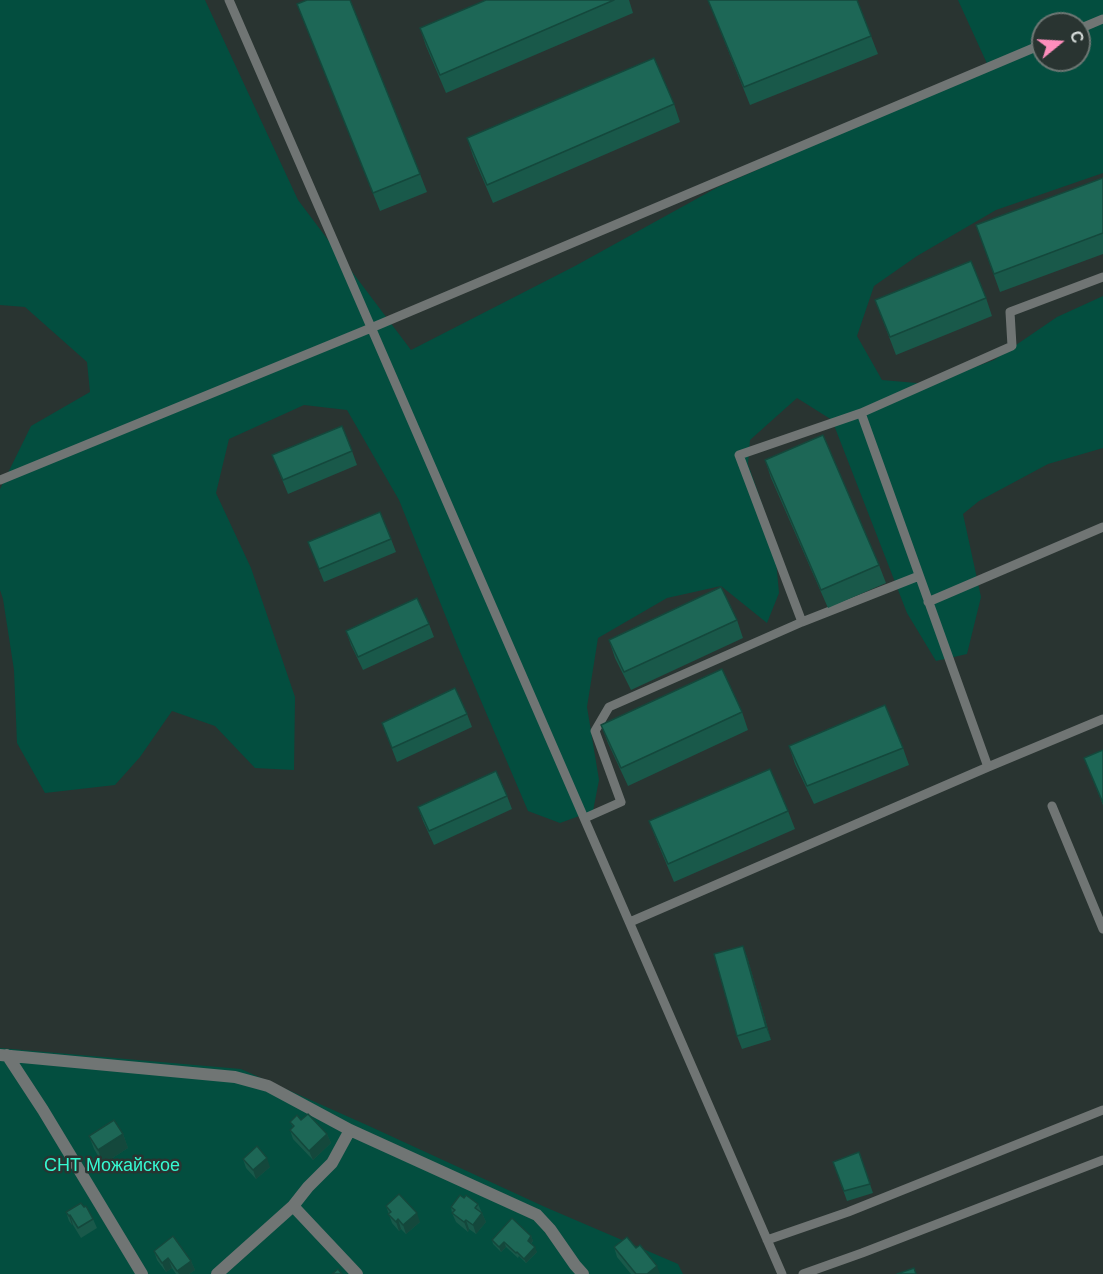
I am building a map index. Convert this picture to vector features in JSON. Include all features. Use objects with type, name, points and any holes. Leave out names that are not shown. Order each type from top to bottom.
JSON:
[{"type":"street","points":[[4,1055],[235,1077],[268,1086],[350,1130],[537,1215],[583,1274]]},
{"type":"street","points":[[4,1055],[49,1120],[142,1274]]},
{"type":"street","points":[[217,1274],[293,1206],[332,1163],[350,1130]]},
{"type":"street","points":[[293,1206],[357,1274]]},
{"type":"lane","points":[[229,0],[782,1274]]},
{"type":"lane","points":[[0,480],[372,328],[1031,49]]},
{"type":"lane","points":[[802,622],[739,455],[861,413],[1012,346],[1010,312],[1103,277]]},
{"type":"lane","points":[[861,413],[988,767]]},
{"type":"lane","points":[[928,602],[1103,527]]},
{"type":"lane","points":[[585,818],[621,802],[596,731],[609,707],[802,622],[920,576]]},
{"type":"lane","points":[[630,922],[1103,719]]},
{"type":"lane","points":[[1052,806],[1103,929]]},
{"type":"lane","points":[[767,1240],[848,1212],[1103,1110]]},
{"type":"lane","points":[[802,1274],[1103,1160]]},
{"type":"green space","points":[[0,0],[205,0],[298,200],[411,350],[575,266],[718,187],[989,68],[958,0],[1103,0],[1103,173],[996,210],[917,256],[874,286],[857,336],[882,380],[928,384],[994,360],[1057,317],[1103,296],[1103,448],[1048,464],[979,501],[963,514],[981,597],[967,654],[936,661],[907,613],[832,420],[797,398],[750,440],[748,464],[774,538],[779,593],[767,623],[721,586],[667,598],[598,638],[587,707],[599,780],[593,811],[560,823],[528,811],[458,647],[399,500],[347,410],[304,405],[229,439],[216,493],[251,568],[295,697],[294,770],[255,768],[215,726],[172,711],[140,757],[115,785],[45,793],[17,743],[14,670],[0,590],[0,489],[31,426],[90,392],[87,362],[25,307],[0,305]]},
{"type":"green space","name":"СНТ Можайское","points":[[0,1048],[241,1069],[545,1207],[678,1264],[683,1274],[0,1274]]},
{"type":"building","points":[[307,0],[350,0],[420,174],[373,193],[297,4]]},
{"type":"building","points":[[486,0],[614,0],[440,75],[420,28]]},
{"type":"building","points":[[708,0],[857,0],[871,36],[744,87]]},
{"type":"building","points":[[654,58],[674,104],[487,185],[467,138]]},
{"type":"building","points":[[1103,178],[1103,233],[994,274],[976,225]]},
{"type":"building","points":[[971,261],[986,298],[890,337],[875,300]]},
{"type":"building","points":[[342,426],[352,451],[283,480],[272,455]]},
{"type":"building","points":[[823,435],[879,565],[821,590],[765,460]]},
{"type":"building","points":[[380,512],[391,539],[319,569],[308,542]]},
{"type":"building","points":[[721,587],[737,620],[624,672],[609,640]]},
{"type":"building","points":[[417,598],[429,624],[358,657],[346,631]]},
{"type":"building","points":[[722,669],[742,712],[621,768],[601,725]]},
{"type":"building","points":[[455,688],[467,714],[392,748],[382,723]]},
{"type":"building","points":[[885,705],[903,748],[807,786],[789,746]]},
{"type":"building","points":[[1103,750],[1103,803],[1084,758]]},
{"type":"building","points":[[770,769],[788,811],[668,864],[649,821]]},
{"type":"building","points":[[496,771],[507,796],[429,831],[418,807]]},
{"type":"building","points":[[743,946],[766,1027],[737,1036],[714,954]]},
{"type":"building","points":[[308,1114],[327,1134],[309,1151],[290,1130],[294,1126],[290,1122],[297,1115],[301,1120]]},
{"type":"building","points":[[114,1120],[123,1134],[98,1150],[89,1136]]},
{"type":"building","points":[[257,1146],[267,1158],[253,1170],[243,1159]]},
{"type":"building","points":[[859,1152],[870,1184],[844,1191],[833,1162]]},
{"type":"building","points":[[399,1194],[417,1213],[403,1225],[398,1219],[396,1222],[388,1214],[391,1212],[386,1206]]},
{"type":"building","points":[[460,1195],[464,1198],[466,1195],[478,1204],[475,1208],[482,1213],[473,1225],[466,1220],[464,1222],[452,1213],[455,1210],[451,1207]]},
{"type":"building","points":[[81,1203],[84,1207],[86,1206],[93,1219],[78,1228],[66,1212]]},
{"type":"building","points":[[512,1218],[531,1236],[528,1241],[535,1247],[524,1259],[504,1242],[499,1247],[492,1240]]},
{"type":"building","points":[[173,1236],[191,1261],[177,1271],[168,1258],[162,1263],[154,1251]]},
{"type":"building","points":[[627,1237],[636,1248],[640,1245],[657,1266],[647,1274],[636,1274],[614,1247]]},
{"type":"building","points":[[914,1268],[916,1274],[897,1274]]},
{"type":"building","points":[[338,1269],[342,1274],[332,1274]]}]
